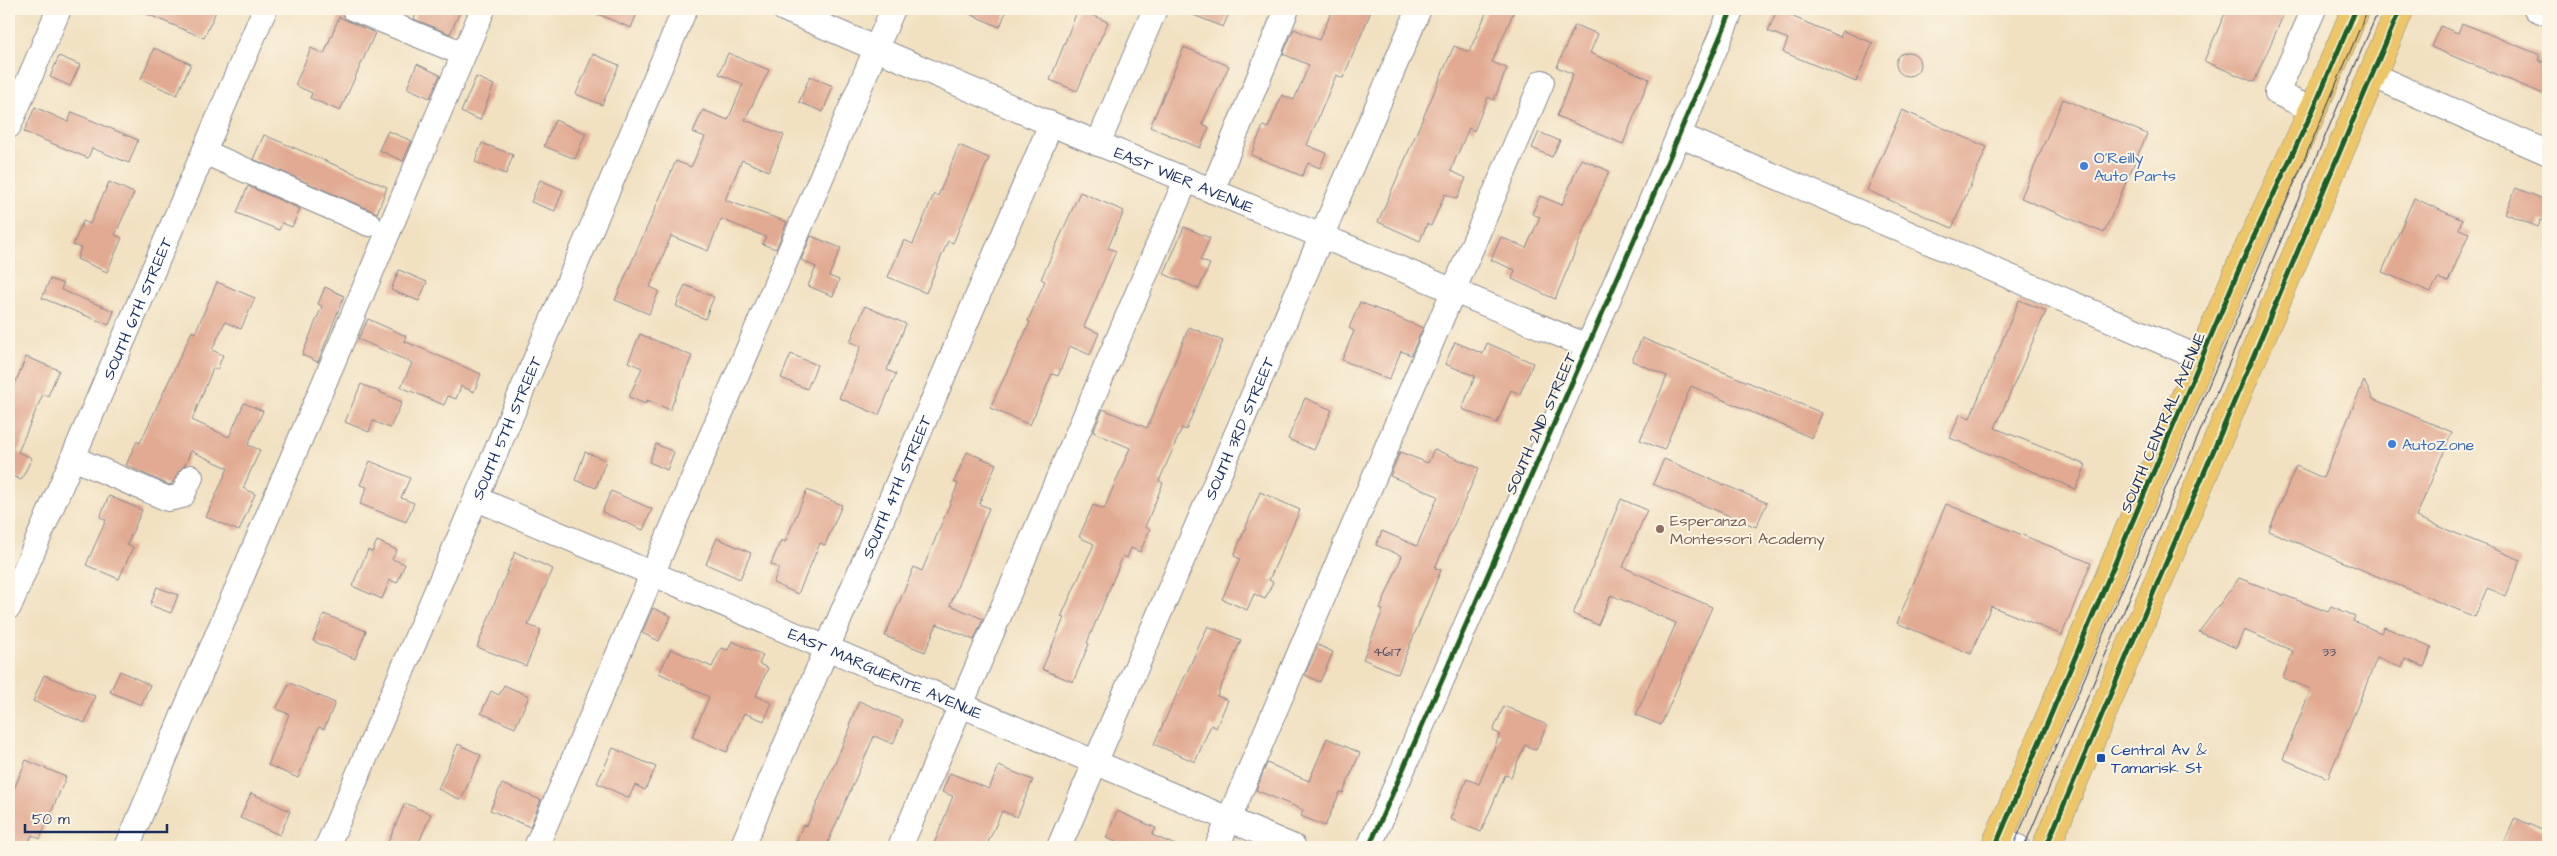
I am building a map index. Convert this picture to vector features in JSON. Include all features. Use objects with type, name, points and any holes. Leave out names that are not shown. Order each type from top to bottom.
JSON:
[{"type":"main road","name":"SOUTH CENTRAL AVENUE","points":[[2003,844],[2243,260],[2313,110],[2356,9]]},
{"type":"main road","points":[[2046,847],[2400,9]]},
{"type":"street","points":[[9,126],[59,9]]},
{"type":"street","name":"SOUTH 6TH STREET","points":[[9,607],[265,9]]},
{"type":"street","points":[[354,9],[454,50]]},
{"type":"street","points":[[127,847],[483,9]]},
{"type":"street","name":"SOUTH 5TH STREET","points":[[327,847],[478,499],[685,9]]},
{"type":"street","name":"EAST WIER AVENUE","points":[[784,9],[1098,144],[1588,346]]},
{"type":"street","points":[[536,847],[894,9]]},
{"type":"street","points":[[1098,144],[1155,9]]},
{"type":"street","points":[[1212,191],[1287,9]]},
{"type":"street","name":"SOUTH 3RD STREET","points":[[1059,847],[1419,9]]},
{"type":"street","name":"SOUTH 2ND STREET","points":[[1370,847],[1732,9]]},
{"type":"street","points":[[2313,110],[2277,93],[2314,9]]},
{"type":"street","points":[[2536,9],[2548,14]]},
{"type":"street","points":[[2372,75],[2548,153]]},
{"type":"street","points":[[1217,847],[1542,82]]},
{"type":"street","name":"SOUTH 4TH STREET","points":[[742,847],[1052,124]]},
{"type":"street","points":[[1678,134],[2202,359]]},
{"type":"street","points":[[204,152],[369,224]]},
{"type":"street","points":[[900,847],[1186,180]]},
{"type":"street","points":[[73,458],[168,499],[182,496],[191,477]]},
{"type":"street","name":"EAST MARGUERITE AVENUE","points":[[478,499],[1294,847]]},
{"type":"building","points":[[135,9],[217,9],[204,38]]},
{"type":"building","points":[[418,9],[461,9],[450,34],[414,19]]},
{"type":"building","points":[[586,9],[639,9],[631,28]]},
{"type":"building","points":[[958,9],[1007,9],[1000,27]]},
{"type":"building","points":[[1078,9],[1108,22],[1077,91],[1050,80]]},
{"type":"building","points":[[1179,9],[1231,9],[1223,27]]},
{"type":"building","points":[[1333,9],[1372,9],[1343,78],[1336,75],[1307,145],[1326,153],[1320,168],[1308,163],[1302,176],[1251,155],[1263,126],[1268,128],[1282,95],[1294,100],[1309,65],[1283,54],[1294,29],[1319,40]]},
{"type":"building","points":[[1488,9],[1515,9],[1492,62],[1507,68],[1494,100],[1488,97],[1474,131],[1469,128],[1455,160],[1451,171],[1466,178],[1457,199],[1445,194],[1431,226],[1427,224],[1420,241],[1378,222],[1454,46],[1469,52]]},
{"type":"building","points":[[2227,9],[2286,9],[2254,82],[2204,61]]},
{"type":"building","points":[[1777,10],[1840,37],[1843,31],[1873,43],[1856,82],[1783,52],[1788,39],[1768,31]]},
{"type":"building","points":[[339,17],[375,33],[340,111],[310,98],[312,93],[295,85],[311,48],[324,54]]},
{"type":"building","points":[[2462,23],[2540,55],[2538,60],[2548,64],[2548,96],[2431,47],[2440,26],[2458,33]]},
{"type":"building","points":[[1575,25],[1598,34],[1590,53],[1649,79],[1623,144],[1557,116],[1573,74],[1557,67]]},
{"type":"building","points":[[1184,47],[1229,66],[1202,124],[1209,127],[1200,148],[1150,127]]},
{"type":"building","points":[[154,48],[191,64],[177,95],[141,79]]},
{"type":"building","points":[[1908,52],[1917,55],[1920,64],[1917,73],[1908,76],[1899,73],[1896,64],[1899,55]]},
{"type":"building","points":[[728,53],[769,70],[745,120],[784,135],[769,171],[742,160],[725,200],[787,222],[776,249],[762,244],[766,237],[721,219],[708,251],[671,236],[650,287],[659,291],[649,314],[615,300],[676,161],[691,167],[705,137],[693,132],[703,110],[728,120],[743,84],[719,74]]},
{"type":"building","points":[[593,54],[619,65],[602,105],[576,94]]},
{"type":"building","points":[[59,56],[80,65],[70,86],[50,77]]},
{"type":"building","points":[[417,64],[440,75],[430,98],[407,88]]},
{"type":"building","points":[[810,76],[833,86],[823,112],[799,102]]},
{"type":"building","points":[[476,77],[494,85],[480,120],[461,112]]},
{"type":"building","name":"O'Reilly Auto Parts","points":[[2063,99],[2147,134],[2104,233],[2021,198]]},
{"type":"building","points":[[35,107],[68,122],[72,112],[138,140],[129,163],[92,148],[88,158],[24,132]]},
{"type":"building","points":[[1902,110],[1987,147],[1952,228],[1867,190]]},
{"type":"building","points":[[555,120],[586,133],[575,159],[544,146]]},
{"type":"building","points":[[388,131],[412,141],[403,161],[379,150]]},
{"type":"building","points":[[1539,132],[1560,141],[1552,157],[1532,148]]},
{"type":"building","points":[[264,135],[387,187],[377,213],[253,159]]},
{"type":"building","points":[[482,143],[513,155],[506,174],[475,162]]},
{"type":"building","points":[[959,145],[989,158],[953,243],[948,241],[926,293],[888,277],[904,240],[913,244],[934,194],[938,196]]},
{"type":"building","points":[[1581,159],[1609,171],[1555,299],[1512,279],[1515,270],[1491,260],[1501,237],[1526,248],[1540,217],[1532,214],[1540,196],[1562,205]]},
{"type":"building","points":[[540,180],[563,190],[555,211],[531,202]]},
{"type":"building","points":[[109,182],[134,193],[115,235],[122,238],[107,272],[77,259],[81,248],[73,245],[83,221],[90,224]]},
{"type":"building","points":[[248,186],[300,209],[292,227],[282,223],[279,230],[237,213]]},
{"type":"building","points":[[2516,188],[2548,201],[2548,223],[2541,220],[2538,227],[2505,213]]},
{"type":"building","points":[[1080,192],[1124,211],[1108,248],[1116,251],[1084,327],[1099,333],[1090,355],[1070,346],[1058,376],[1052,374],[1030,425],[990,408],[1030,322],[1028,321],[1045,281],[1041,279]]},
{"type":"building","points":[[2414,198],[2462,220],[2459,229],[2469,233],[2448,282],[2438,278],[2431,292],[2382,272]]},
{"type":"building","points":[[1184,227],[1210,238],[1200,260],[1210,264],[1199,289],[1164,274]]},
{"type":"building","points":[[811,236],[841,248],[829,276],[839,280],[833,296],[808,286],[816,267],[801,260]]},
{"type":"building","points":[[399,270],[427,282],[419,301],[391,290]]},
{"type":"building","points":[[50,279],[63,284],[61,290],[114,311],[109,325],[42,298]]},
{"type":"building","points":[[217,282],[255,298],[241,329],[225,322],[212,350],[223,355],[217,370],[213,368],[192,420],[229,437],[244,403],[263,411],[248,445],[260,450],[243,488],[255,494],[239,531],[206,517],[228,468],[191,451],[185,465],[179,471],[172,484],[169,485],[126,465],[137,441],[140,443],[192,331],[195,333]]},
{"type":"building","points":[[685,285],[714,297],[705,319],[676,306]]},
{"type":"building","points":[[325,287],[344,296],[318,362],[302,355],[322,306],[318,304]]},
{"type":"building","points":[[2019,300],[2046,311],[1995,428],[2086,465],[2076,489],[1950,438],[1960,414],[1970,418]]},
{"type":"building","points":[[1360,302],[1423,328],[1411,355],[1401,351],[1389,380],[1342,360],[1354,331],[1349,328]]},
{"type":"building","points":[[865,306],[906,324],[887,370],[896,374],[879,415],[839,398],[861,346],[850,342]]},
{"type":"building","points":[[368,319],[406,336],[404,341],[481,374],[474,392],[461,386],[456,399],[448,396],[444,405],[401,387],[412,363],[358,339]]},
{"type":"building","points":[[1189,327],[1223,341],[1186,430],[1182,428],[1159,481],[1163,483],[1145,527],[1150,529],[1140,552],[1131,548],[1127,558],[1123,556],[1073,682],[1042,669],[1064,618],[1061,617],[1094,544],[1079,537],[1093,505],[1104,509],[1130,448],[1093,432],[1103,409],[1147,428]]},
{"type":"building","points":[[640,334],[692,356],[670,410],[647,400],[645,404],[629,397],[642,368],[628,362]]},
{"type":"building","points":[[1642,338],[1822,413],[1812,438],[1691,386],[1664,450],[1640,440],[1667,376],[1632,361]]},
{"type":"building","points":[[1455,342],[1483,354],[1487,343],[1533,363],[1520,394],[1511,390],[1497,423],[1462,409],[1475,376],[1445,364]]},
{"type":"building","points":[[791,354],[817,365],[807,389],[781,378]]},
{"type":"building","points":[[26,357],[59,370],[48,396],[43,394],[18,452],[32,458],[21,480],[9,474],[9,398]]},
{"type":"building","points":[[2364,381],[2373,399],[2452,432],[2416,517],[2521,560],[2506,596],[2487,588],[2475,617],[2269,531],[2296,466],[2323,478]]},
{"type":"building","points":[[361,384],[402,402],[390,428],[373,421],[369,432],[345,422]]},
{"type":"building","points":[[1305,398],[1332,410],[1314,450],[1288,439]]},
{"type":"building","points":[[656,444],[674,452],[667,470],[649,462]]},
{"type":"building","points":[[1434,449],[1479,468],[1435,568],[1441,570],[1398,674],[1363,659],[1383,610],[1380,609],[1402,556],[1376,545],[1382,531],[1417,546],[1438,496],[1390,476],[1400,452],[1428,463]]},
{"type":"building","points":[[585,452],[606,460],[596,488],[575,480]]},
{"type":"building","points":[[967,452],[996,464],[979,504],[989,508],[950,605],[983,619],[974,640],[937,624],[925,652],[885,636],[914,567],[922,571],[958,484],[954,482]]},
{"type":"building","points":[[1664,459],[1767,503],[1756,527],[1653,484]]},
{"type":"building","points":[[370,461],[410,478],[401,498],[414,503],[406,522],[360,504],[367,487],[360,485]]},
{"type":"building","points":[[807,490],[842,505],[825,545],[820,543],[798,594],[773,583],[779,568],[771,564],[781,540],[785,542]]},
{"type":"building","points":[[611,491],[652,509],[643,530],[602,512]]},
{"type":"building","points":[[1260,492],[1300,510],[1269,580],[1273,582],[1265,599],[1254,594],[1247,610],[1222,599],[1240,559],[1234,556]]},
{"type":"building","points":[[109,496],[142,510],[127,545],[133,547],[119,579],[86,565],[106,520],[100,517]]},
{"type":"building","points":[[1621,499],[1647,510],[1623,567],[1712,607],[1661,725],[1636,715],[1676,623],[1611,595],[1598,625],[1573,614]]},
{"type":"building","points":[[1946,504],[2091,563],[2062,635],[1991,606],[1971,654],[1897,623]]},
{"type":"building","points":[[717,538],[751,553],[740,579],[706,564]]},
{"type":"building","points":[[377,541],[397,550],[392,559],[405,564],[397,583],[390,580],[382,599],[352,586],[368,550],[372,552]]},
{"type":"building","points":[[515,552],[553,569],[528,625],[541,630],[526,666],[477,647]]},
{"type":"building","points":[[2239,578],[2328,612],[2331,606],[2355,616],[2353,621],[2381,633],[2384,627],[2432,647],[2424,667],[2405,659],[2402,668],[2377,658],[2328,778],[2283,759],[2311,689],[2283,678],[2293,651],[2244,630],[2236,648],[2199,632]]},
{"type":"building","points":[[157,587],[178,595],[171,613],[150,605]]},
{"type":"building","points":[[653,608],[671,616],[659,641],[642,633]]},
{"type":"building","points":[[324,614],[366,631],[355,659],[313,641]]},
{"type":"building","points":[[1208,626],[1241,640],[1217,696],[1228,700],[1216,728],[1211,725],[1195,762],[1154,744]]},
{"type":"building","points":[[732,641],[763,655],[759,664],[768,668],[756,696],[772,703],[764,721],[744,713],[727,752],[692,737],[709,697],[659,673],[671,649],[712,667],[721,648],[728,650]]},
{"type":"building","points":[[1318,645],[1333,652],[1320,682],[1305,675]]},
{"type":"building","points":[[120,671],[150,685],[141,705],[110,692]]},
{"type":"building","points":[[44,675],[95,696],[85,723],[33,701]]},
{"type":"building","points":[[290,683],[335,703],[324,729],[319,727],[298,778],[268,765],[289,714],[276,709]]},
{"type":"building","points":[[504,685],[529,696],[515,728],[481,713],[491,691],[499,695]]},
{"type":"building","points":[[859,701],[903,720],[893,744],[874,736],[826,847],[794,847],[803,825],[807,826],[851,726],[849,725]]},
{"type":"building","points":[[1504,706],[1547,725],[1536,750],[1525,745],[1511,777],[1505,775],[1481,832],[1450,819],[1467,779],[1479,784],[1500,734],[1493,731]]},
{"type":"building","points":[[1327,738],[1360,753],[1343,793],[1340,792],[1325,826],[1301,816],[1303,810],[1256,790],[1267,763],[1309,781]]},
{"type":"building","points":[[458,744],[481,755],[461,800],[438,789]]},
{"type":"building","points":[[613,748],[656,767],[645,790],[635,785],[629,798],[597,783]]},
{"type":"building","points":[[26,760],[66,777],[40,839],[32,835],[27,847],[9,847],[9,801]]},
{"type":"building","points":[[999,766],[1033,780],[1017,817],[1002,811],[986,847],[942,847],[934,844],[953,796],[942,792],[950,773],[989,789]]},
{"type":"building","points":[[502,784],[541,800],[530,827],[490,810]]},
{"type":"building","points":[[251,793],[290,811],[280,835],[240,818]]},
{"type":"building","points":[[405,803],[431,814],[417,847],[386,847]]},
{"type":"building","points":[[1117,811],[1156,828],[1152,835],[1180,847],[1129,847],[1106,838]]},
{"type":"building","points":[[2515,818],[2548,833],[2548,847],[2514,847],[2504,843]]},
{"type":"tram line","points":[[2013,847],[2368,9]]},
{"type":"tram line","points":[[2024,847],[2379,9]]},
{"type":"cycle path","points":[[1369,847],[1642,222],[1732,9]]},
{"type":"cycle path","points":[[1995,847],[2243,260],[2313,110],[2356,9]]},
{"type":"cycle path","points":[[2046,847],[2400,9]]},
{"type":"place","name":"O'Reilly Auto Parts","points":[[2084,166]]},
{"type":"place","name":"AutoZone","points":[[2392,444]]},
{"type":"place","name":"Esperanza Montessori Academy","points":[[1660,529]]},
{"type":"place","name":"Central Av & Tamarisk St","points":[[2101,758]]}]
